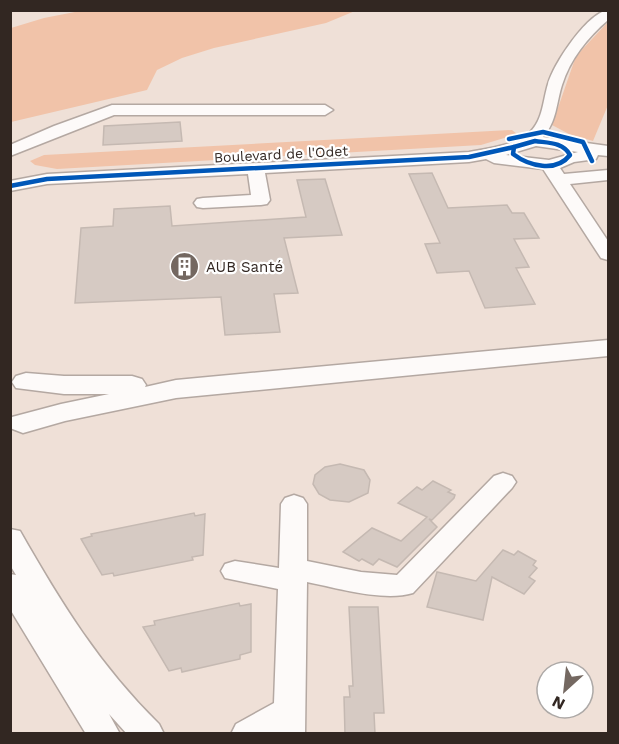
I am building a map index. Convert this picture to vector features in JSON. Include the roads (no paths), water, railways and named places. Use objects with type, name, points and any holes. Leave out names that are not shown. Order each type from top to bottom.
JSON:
[{"type":"main road","points":[[17,431],[72,409],[137,399],[176,389],[609,348]]},
{"type":"main road","points":[[18,375],[64,385],[132,385],[176,389]]},
{"type":"main road","points":[[17,431],[32,406],[32,397],[18,375]]},
{"type":"street","points":[[520,150],[546,126],[553,90],[559,74],[583,36],[608,15]]},
{"type":"street","points":[[10,151],[112,110],[325,110]]},
{"type":"street","points":[[546,126],[562,149]]},
{"type":"street","name":"Boulevard de l'Odet","points":[[520,150],[554,173],[562,163],[562,149]]},
{"type":"street","name":"Boulevard de l'Odet","points":[[10,186],[47,179],[469,157],[520,150],[562,149],[609,152]]},
{"type":"street","points":[[203,203],[261,200],[256,168]]},
{"type":"street","points":[[554,173],[609,176]]},
{"type":"street","points":[[554,173],[609,254]]},
{"type":"street","name":"Boulevard de l'Odet","points":[[10,174],[47,179]]},
{"type":"street","points":[[235,571],[264,577],[294,575],[403,586],[503,482]]},
{"type":"street","points":[[247,734],[289,722],[294,504]]},
{"type":"street","points":[[10,538],[38,590],[67,633],[120,705],[148,734]]},
{"type":"street","points":[[10,584],[104,734]]},
{"type":"place","name":"AUB Santé","points":[[185,267]]}]
